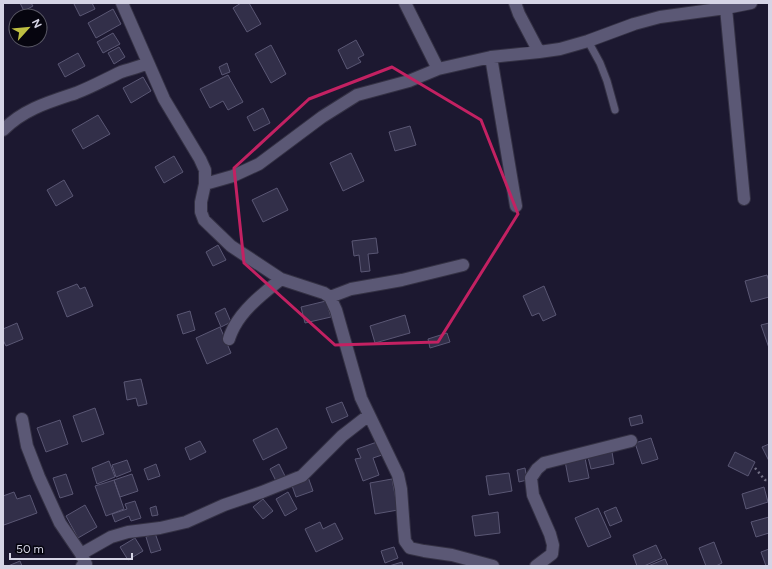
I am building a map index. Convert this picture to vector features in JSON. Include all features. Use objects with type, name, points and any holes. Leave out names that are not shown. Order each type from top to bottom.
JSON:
[{"type":"street","points":[[122,3],[164,99],[205,170],[205,184],[201,202],[201,212],[204,220],[231,246],[281,279],[324,293],[330,297],[336,310],[361,398],[398,475],[401,489],[405,541],[410,548],[452,555],[493,566]]},
{"type":"street","points":[[405,3],[438,69]]},
{"type":"street","points":[[514,3],[539,52]]},
{"type":"street","points":[[205,184],[233,176],[259,164],[322,117],[358,95],[409,81],[438,69],[491,57],[560,49],[588,41],[634,24],[660,17],[751,3]]},
{"type":"street","points":[[726,8],[744,199]]},
{"type":"street","points":[[491,57],[516,206]]},
{"type":"street","points":[[3,130],[37,107],[77,92],[123,71],[148,63]]},
{"type":"street","points":[[330,297],[351,289],[402,280],[463,265]]},
{"type":"street","points":[[229,339],[234,327],[244,313],[255,301],[281,279]]},
{"type":"street","points":[[22,419],[27,446],[39,476],[60,523],[84,563],[111,537],[128,532],[160,528],[186,522],[224,505],[302,476],[342,436],[369,415]]},
{"type":"street","points":[[536,566],[552,554],[553,545],[550,534],[533,495],[531,478],[536,469],[544,463],[631,440]]},
{"type":"lane","points":[[588,41],[600,63],[615,110]]},
{"type":"path","points":[[755,468],[765,480],[769,480]]},
{"type":"highlighted area","points":[[392,67],[481,120],[518,214],[438,342],[335,345],[244,263],[234,168],[309,99]]},
{"type":"building","points":[[20,3],[31,3],[33,6],[29,8],[22,8]]},
{"type":"building","points":[[92,3],[95,9],[80,16],[74,4]]},
{"type":"building","points":[[241,3],[249,3],[261,24],[247,32],[233,8]]},
{"type":"building","points":[[113,9],[121,24],[96,38],[88,23]]},
{"type":"building","points":[[113,33],[120,44],[103,53],[97,42]]},
{"type":"building","points":[[356,40],[364,55],[358,58],[361,62],[347,69],[338,50]]},
{"type":"building","points":[[271,45],[286,74],[271,83],[255,54]]},
{"type":"building","points":[[119,47],[125,57],[114,64],[108,53]]},
{"type":"building","points":[[78,53],[85,66],[65,77],[58,64]]},
{"type":"building","points":[[227,63],[230,72],[222,75],[219,67]]},
{"type":"building","points":[[228,75],[243,102],[228,110],[223,101],[210,108],[200,89]]},
{"type":"building","points":[[143,77],[151,91],[131,103],[123,88]]},
{"type":"building","points":[[263,108],[270,123],[254,131],[247,117]]},
{"type":"building","points":[[98,115],[110,134],[83,149],[72,130]]},
{"type":"building","points":[[410,126],[416,145],[395,151],[389,132]]},
{"type":"building","points":[[351,153],[364,181],[343,191],[330,163]]},
{"type":"building","points":[[174,156],[183,172],[164,183],[155,167]]},
{"type":"building","points":[[64,180],[73,196],[56,206],[47,190]]},
{"type":"building","points":[[277,188],[288,210],[263,222],[252,200]]},
{"type":"building","points":[[376,238],[378,253],[368,254],[370,271],[361,272],[359,255],[354,256],[352,241]]},
{"type":"building","points":[[218,245],[226,260],[213,266],[206,252]]},
{"type":"building","points":[[767,275],[769,282],[769,297],[751,302],[745,281]]},
{"type":"building","points":[[77,284],[80,289],[85,287],[93,306],[67,317],[57,292]]},
{"type":"building","points":[[544,286],[556,315],[543,321],[539,313],[532,316],[523,296]]},
{"type":"building","points":[[326,301],[331,317],[305,323],[301,307]]},
{"type":"building","points":[[225,308],[231,322],[221,327],[215,313]]},
{"type":"building","points":[[190,311],[195,330],[183,334],[177,315]]},
{"type":"building","points":[[405,315],[410,333],[375,343],[370,326]]},
{"type":"building","points":[[17,323],[23,339],[6,346],[3,340],[3,329]]},
{"type":"building","points":[[769,323],[769,348],[761,325]]},
{"type":"building","points":[[220,327],[231,353],[207,364],[196,338]]},
{"type":"building","points":[[447,333],[450,342],[430,348],[428,339]]},
{"type":"building","points":[[141,379],[147,404],[138,406],[136,398],[127,400],[124,382]]},
{"type":"building","points":[[342,402],[348,416],[332,423],[326,408]]},
{"type":"building","points":[[95,408],[104,434],[82,442],[73,416]]},
{"type":"building","points":[[641,415],[643,423],[631,426],[629,418]]},
{"type":"building","points":[[60,420],[68,444],[46,452],[37,428]]},
{"type":"building","points":[[277,428],[287,448],[263,460],[253,440]]},
{"type":"building","points":[[651,438],[658,459],[642,464],[635,443]]},
{"type":"building","points":[[200,441],[206,452],[190,460],[185,448]]},
{"type":"building","points":[[377,442],[382,455],[373,458],[379,475],[363,481],[355,459],[361,458],[357,449]]},
{"type":"building","points":[[769,444],[769,461],[762,447]]},
{"type":"building","points":[[612,452],[614,464],[591,469],[588,457]]},
{"type":"building","points":[[735,452],[755,462],[748,476],[728,466]]},
{"type":"building","points":[[585,458],[589,478],[569,482],[565,461]]},
{"type":"building","points":[[127,460],[131,471],[116,477],[112,465]]},
{"type":"building","points":[[109,461],[115,477],[97,484],[92,468]]},
{"type":"building","points":[[156,464],[160,476],[148,480],[144,469]]},
{"type":"building","points":[[279,464],[286,478],[277,483],[270,469]]},
{"type":"building","points":[[525,468],[527,480],[519,482],[517,470]]},
{"type":"building","points":[[509,473],[512,491],[489,495],[486,476]]},
{"type":"building","points":[[66,474],[73,494],[60,498],[53,478]]},
{"type":"building","points":[[132,474],[138,491],[120,497],[114,480]]},
{"type":"building","points":[[308,477],[313,491],[296,497],[291,483]]},
{"type":"building","points":[[392,479],[398,510],[375,514],[370,483]]},
{"type":"building","points":[[114,480],[124,509],[106,516],[95,486]]},
{"type":"building","points":[[764,487],[768,502],[746,509],[742,494]]},
{"type":"building","points":[[14,492],[17,499],[30,495],[37,513],[4,525],[3,496]]},
{"type":"building","points":[[288,492],[297,509],[285,516],[276,499]]},
{"type":"building","points":[[263,499],[273,511],[263,519],[253,507]]},
{"type":"building","points":[[135,501],[141,518],[131,521],[129,516],[115,522],[112,514],[127,509],[125,504]]},
{"type":"building","points":[[85,505],[97,527],[78,538],[66,516]]},
{"type":"building","points":[[156,506],[158,515],[152,516],[150,508]]},
{"type":"building","points":[[616,507],[622,521],[610,526],[604,512]]},
{"type":"building","points":[[598,508],[611,537],[588,547],[575,518]]},
{"type":"building","points":[[498,512],[500,533],[475,536],[472,516]]},
{"type":"building","points":[[769,517],[769,533],[756,537],[751,522]]},
{"type":"building","points":[[320,522],[323,529],[335,523],[343,539],[316,552],[305,529]]},
{"type":"building","points":[[155,533],[161,550],[151,553],[146,537]]},
{"type":"building","points":[[135,538],[143,551],[128,560],[120,547]]},
{"type":"building","points":[[714,542],[722,563],[716,566],[706,566],[699,548]]},
{"type":"building","points":[[656,545],[662,558],[644,566],[637,566],[633,555]]},
{"type":"building","points":[[394,547],[398,558],[385,563],[381,551]]},
{"type":"building","points":[[769,549],[769,565],[766,566],[761,552]]},
{"type":"building","points":[[665,559],[668,566],[648,566]]},
{"type":"building","points":[[20,561],[22,566],[8,566]]},
{"type":"building","points":[[402,562],[403,566],[389,566]]}]
